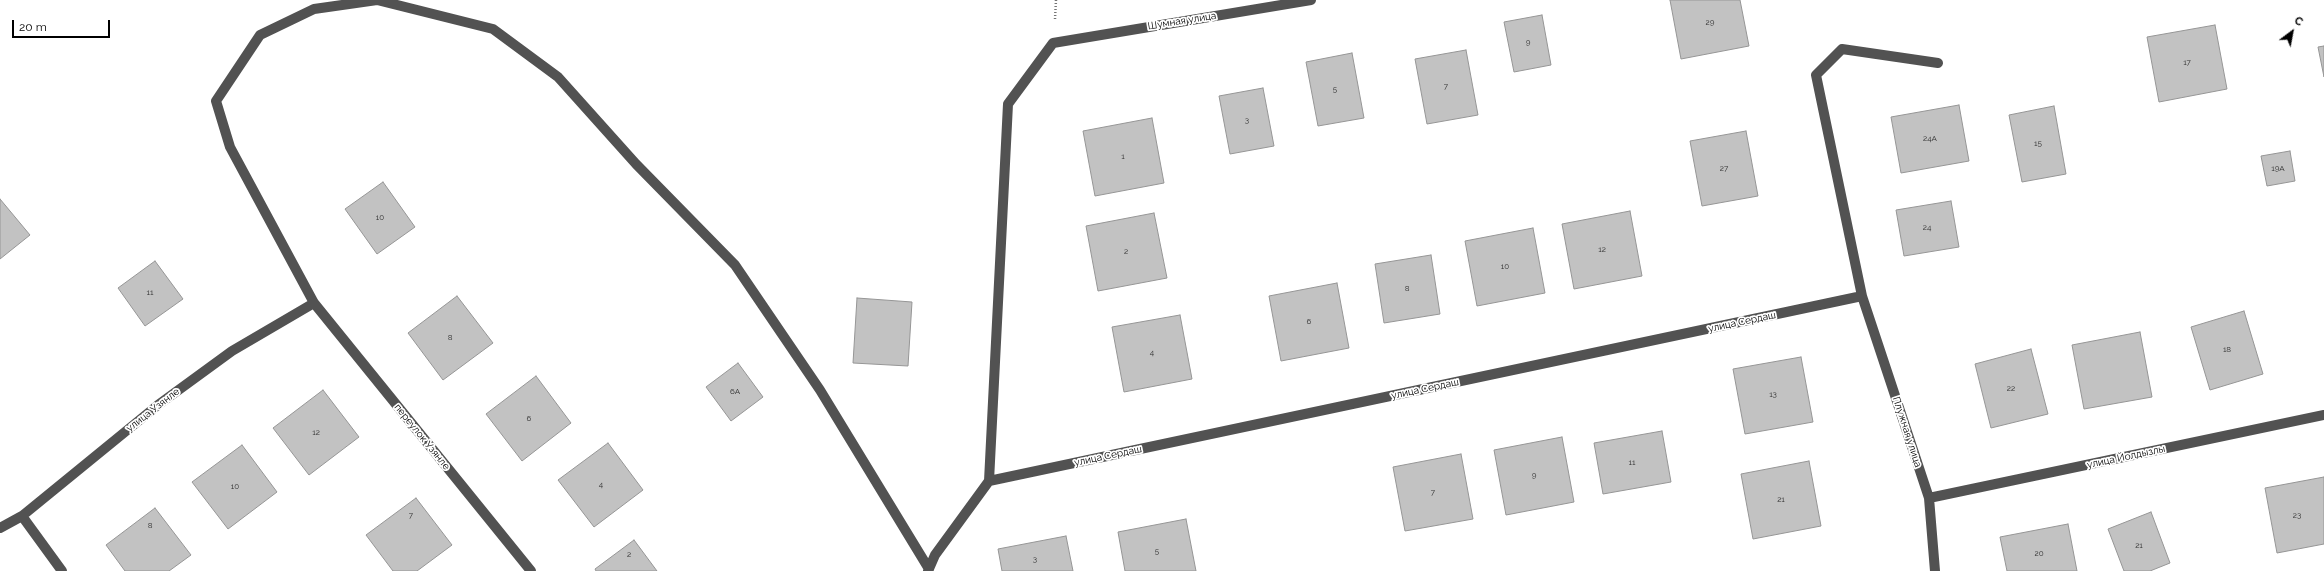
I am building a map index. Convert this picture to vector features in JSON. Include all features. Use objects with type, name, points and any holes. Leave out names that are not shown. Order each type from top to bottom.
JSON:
[{"type":"street","name":"переулок Узянле","points":[[531,571],[314,303],[230,147],[216,101],[260,35],[314,9],[377,0],[493,29],[558,77],[636,164],[735,265],[820,390],[928,570]]},
{"type":"street","name":"Шумная улица","points":[[989,482],[1008,104],[1053,42],[1311,0]]},
{"type":"street","name":"Плужная улица","points":[[1935,571],[1929,498],[1862,296],[1816,75],[1842,49],[1938,63]]},
{"type":"street","name":"улица Сердаш","points":[[989,482],[1862,296]]},
{"type":"street","name":"улица Узянле","points":[[0,528],[22,516],[158,405],[232,351],[314,303]]},
{"type":"street","name":"улица Йолдызлы","points":[[1929,498],[2324,415]]},
{"type":"street","points":[[928,570],[935,555],[989,482]]},
{"type":"street","points":[[22,516],[62,571]]},
{"type":"building","points":[[1670,0],[1740,0],[1749,46],[1681,59]]},
{"type":"building","points":[[1542,15],[1551,65],[1514,72],[1504,22]]},
{"type":"building","points":[[2215,25],[2227,89],[2159,102],[2147,37]]},
{"type":"building","points":[[2324,46],[2324,77],[2318,47]]},
{"type":"building","points":[[1466,50],[1478,115],[1427,124],[1415,59]]},
{"type":"building","points":[[1352,53],[1364,118],[1318,126],[1306,62]]},
{"type":"building","points":[[1263,88],[1274,146],[1230,154],[1219,96]]},
{"type":"building","points":[[1959,105],[1969,161],[1901,173],[1891,117]]},
{"type":"building","points":[[2054,106],[2066,174],[2022,182],[2009,115]]},
{"type":"building","points":[[1152,118],[1164,183],[1095,196],[1083,131]]},
{"type":"building","points":[[1746,131],[1758,196],[1702,206],[1690,141]]},
{"type":"building","points":[[2290,151],[2295,181],[2267,186],[2261,156]]},
{"type":"building","points":[[383,182],[415,227],[377,254],[345,209]]},
{"type":"building","points":[[0,199],[30,235],[0,259]]},
{"type":"building","points":[[1951,201],[1959,247],[1904,256],[1896,210]]},
{"type":"building","points":[[1630,211],[1642,276],[1574,289],[1562,224]]},
{"type":"building","points":[[1154,213],[1167,278],[1098,291],[1086,226]]},
{"type":"building","points":[[1533,228],[1545,293],[1477,306],[1465,241]]},
{"type":"building","points":[[1431,255],[1440,314],[1384,323],[1375,264]]},
{"type":"building","points":[[155,261],[183,299],[145,326],[118,288]]},
{"type":"building","points":[[1337,283],[1349,348],[1281,361],[1269,296]]},
{"type":"building","points":[[457,296],[493,343],[443,380],[408,333]]},
{"type":"building","points":[[857,298],[912,302],[908,366],[853,363]]},
{"type":"building","points":[[2244,311],[2263,374],[2210,390],[2191,327]]},
{"type":"building","points":[[1180,315],[1192,379],[1124,392],[1112,327]]},
{"type":"building","points":[[2140,332],[2152,397],[2084,409],[2072,345]]},
{"type":"building","points":[[2031,349],[2048,414],[1991,428],[1975,364]]},
{"type":"building","points":[[1801,357],[1813,422],[1745,434],[1733,369]]},
{"type":"building","points":[[738,363],[763,397],[731,421],[706,387]]},
{"type":"building","points":[[536,376],[571,423],[522,461],[486,414]]},
{"type":"building","points":[[323,390],[359,437],[309,475],[273,428]]},
{"type":"building","points":[[1662,431],[1671,482],[1603,494],[1594,443]]},
{"type":"building","points":[[1562,437],[1574,502],[1506,515],[1494,450]]},
{"type":"building","points":[[608,443],[643,490],[594,527],[558,480]]},
{"type":"building","points":[[242,445],[277,492],[228,529],[192,482]]},
{"type":"building","points":[[1461,454],[1473,519],[1405,531],[1393,467]]},
{"type":"building","points":[[1809,461],[1821,526],[1753,539],[1741,474]]},
{"type":"building","points":[[2324,477],[2324,544],[2277,553],[2265,488]]},
{"type":"building","points":[[416,498],[452,545],[417,571],[393,571],[366,535]]},
{"type":"building","points":[[155,508],[191,555],[169,571],[125,571],[106,545]]},
{"type":"building","points":[[2151,512],[2170,563],[2150,571],[2124,571],[2108,529]]},
{"type":"building","points":[[1186,519],[1196,571],[1125,571],[1118,532]]},
{"type":"building","points":[[2068,524],[2077,571],[2007,571],[2000,537]]},
{"type":"building","points":[[1066,536],[1073,571],[1002,571],[998,549]]},
{"type":"building","points":[[634,540],[657,571],[596,571],[595,569]]}]
